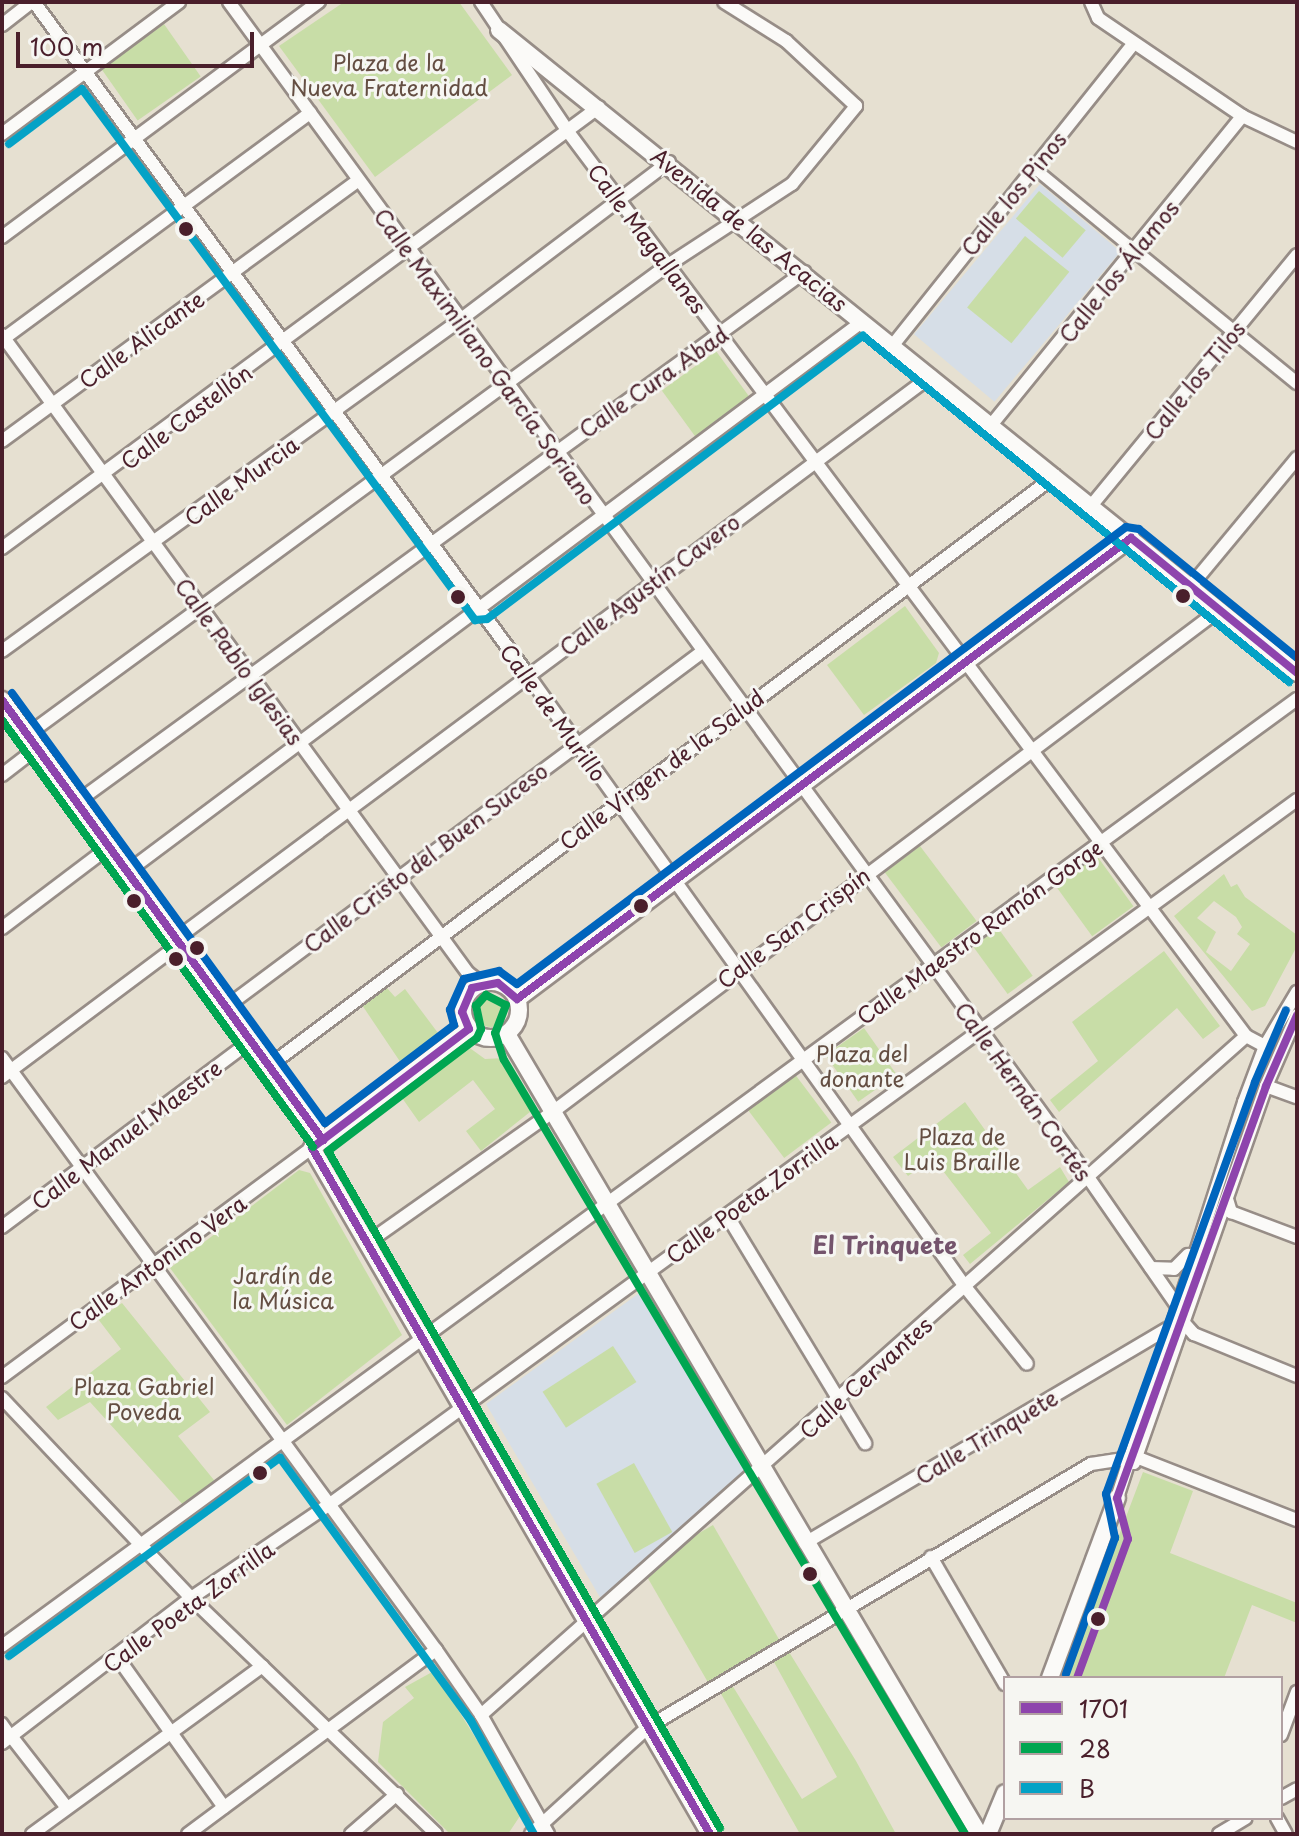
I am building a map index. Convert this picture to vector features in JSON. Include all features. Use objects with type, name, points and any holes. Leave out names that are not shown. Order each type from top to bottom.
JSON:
[{"type":"street","points":[[2,25],[33,2]]},
{"type":"street","name":"Calle de Murillo","points":[[33,2],[528,675],[966,1288],[1027,1364]]},
{"type":"street","points":[[2,134],[179,2]]},
{"type":"street","name":"Calle Maximiliano García Soriano","points":[[229,2],[800,787]]},
{"type":"street","points":[[2,237],[319,2]]},
{"type":"street","name":"Calle Magallanes","points":[[481,2],[569,133],[1246,1036]]},
{"type":"street","points":[[2,775],[32,742],[201,608],[383,478],[668,265],[792,184],[856,106],[786,41],[724,2]]},
{"type":"street","points":[[1091,2],[1098,18],[1134,43],[1242,116],[1297,142]]},
{"type":"street","name":"Avenida de las Acacias","points":[[499,30],[738,217],[1297,673]]},
{"type":"street","name":"Calle los Pinos","points":[[893,345],[1134,43]]},
{"type":"street","name":"Calle Castellón","points":[[2,548],[569,133],[599,107]]},
{"type":"street","points":[[3,338],[310,113]]},
{"type":"street","name":"Calle los Álamos","points":[[992,424],[1242,116]]},
{"type":"street","name":"Calle Murcia","points":[[2,651],[460,320],[669,162]]},
{"type":"street","points":[[1033,167],[1297,383]]},
{"type":"street","name":"Calle Alicante","points":[[2,441],[358,180]]},
{"type":"street","name":"Calle los Tilos","points":[[1091,506],[1297,255]]},
{"type":"street","name":"Calle Cura Abad","points":[[77,802],[430,541],[804,272]]},
{"type":"street","points":[[127,872],[863,321]]},
{"type":"street","name":"Calle Pablo Iglesias","points":[[3,338],[398,878],[481,983]]},
{"type":"street","name":"Calle Agustín Cavero","points":[[6,1074],[528,675],[931,376]]},
{"type":"street","points":[[1190,587],[1297,458]]},
{"type":"street","name":"Calle Virgen de la Salud","points":[[269,1066],[743,707],[1055,476]]},
{"type":"street","points":[[517,999],[1131,538]]},
{"type":"street","name":"Calle San Crispín","points":[[367,1243],[550,1114],[1030,748],[1219,610]]},
{"type":"street","name":"Calle Cristo del Buen Suceso","points":[[226,1007],[702,652]]},
{"type":"street","name":"Calle Maestro Ramón Gorge","points":[[2,1646],[137,1542],[283,1441],[1297,699]]},
{"type":"street","points":[[2,700],[269,1066],[318,1144],[367,1243],[421,1339],[710,1834]]},
{"type":"street","name":"Calle Hernán Cortés","points":[[800,787],[1087,1176],[1176,1304],[1184,1323]]},
{"type":"street","name":"Calle Poeta Zorrilla","points":[[6,1739],[118,1658],[191,1598],[330,1504],[1297,800]]},
{"type":"street","points":[[2,928],[109,847]]},
{"type":"street","points":[[481,983],[505,986],[517,999],[519,1014],[507,1034],[489,1039],[469,1029],[463,1003],[481,983]]},
{"type":"street","points":[[1132,1456],[1167,1329],[1265,1046],[1297,992]]},
{"type":"street","points":[[1051,1676],[1184,1323],[1266,1086],[1297,1015]]},
{"type":"street","points":[[318,1144],[469,1029]]},
{"type":"street","points":[[507,1034],[550,1114],[979,1834]]},
{"type":"street","points":[[1246,1036],[1265,1046]]},
{"type":"street","name":"Calle Cervantes","points":[[481,1715],[585,1619],[761,1469],[1246,1036]]},
{"type":"street","name":"Calle Manuel Maestre","points":[[2,1227],[251,1041]]},
{"type":"street","points":[[2,1058],[6,1074],[82,1167],[436,1650],[481,1715],[545,1829]]},
{"type":"street","points":[[1266,1086],[1297,1097]]},
{"type":"street","name":"Calle Antonino Vera","points":[[2,1377],[318,1144]]},
{"type":"street","points":[[1227,1198],[1231,1212],[1297,1237]]},
{"type":"street","points":[[727,1215],[865,1443]]},
{"type":"street","points":[[1151,1268],[1174,1269],[1195,1245]]},
{"type":"street","points":[[1184,1323],[1194,1334],[1297,1376]]},
{"type":"street","name":"Calle Trinquete","points":[[805,1543],[1167,1329]]},
{"type":"street","points":[[2,1398],[191,1598],[436,1834]]},
{"type":"street","points":[[531,1834],[545,1829],[648,1727],[844,1607],[1091,1464],[1132,1456],[1297,1520]]},
{"type":"street","points":[[931,1557],[1003,1681]]},
{"type":"street","points":[[188,1834],[436,1650]]},
{"type":"street","points":[[118,1658],[224,1807]]},
{"type":"street","points":[[32,1834],[262,1666]]},
{"type":"street","points":[[1283,1730],[1297,1692]]},
{"type":"street","points":[[2,1723],[6,1739],[67,1808]]},
{"type":"street","points":[[351,1834],[397,1794]]},
{"type":"street","points":[[988,1834],[1003,1798]]},
{"type":"street","points":[[1219,1834],[1243,1820]]},
{"type":"shaded area","points":[[1040,184],[1120,251],[994,402],[914,334]]},
{"type":"shaded area","points":[[642,1291],[746,1470],[601,1599],[486,1404]]},
{"type":"green space","name":"Plaza de la Nueva Fraternidad","points":[[344,2],[459,2],[512,75],[375,177],[279,46]]},
{"type":"green space","points":[[164,24],[201,76],[138,121],[101,68]]},
{"type":"green space","points":[[1039,191],[1086,230],[1063,258],[1016,219]]},
{"type":"green space","points":[[1025,236],[1069,272],[1011,343],[967,307]]},
{"type":"green space","points":[[716,351],[752,400],[698,440],[662,390]]},
{"type":"green space","points":[[905,606],[939,653],[936,663],[864,715],[827,665]]},
{"type":"green space","points":[[920,846],[977,921],[941,948],[885,872]]},
{"type":"green space","points":[[1097,856],[1133,906],[1092,936],[1056,886]]},
{"type":"green space","points":[[1224,874],[1231,887],[1237,884],[1245,897],[1297,935],[1297,946],[1265,1006],[1252,1011],[1174,916]],"holes":[[[1214,901],[1236,917],[1242,927],[1237,934],[1250,944],[1231,971],[1206,952],[1216,932],[1197,918]]]},
{"type":"green space","points":[[998,928],[1033,976],[1008,994],[973,946]]},
{"type":"green space","points":[[1164,951],[1220,1026],[1203,1039],[1177,1008],[1059,1112],[1050,1100],[1098,1061],[1072,1022]]},
{"type":"green space","points":[[387,988],[395,997],[405,989],[438,1033],[401,1063],[362,1005]]},
{"type":"green space","points":[[491,995],[502,1000],[507,1011],[502,1022],[491,1027],[480,1022],[475,1011],[480,1000]]},
{"type":"green space","name":"Plaza del donante","points":[[864,1028],[897,1075],[858,1102],[825,1055]]},
{"type":"green space","points":[[467,1046],[485,1059],[504,1058],[535,1108],[481,1151],[466,1131],[495,1109],[473,1080],[419,1122],[400,1095]]},
{"type":"green space","points":[[794,1073],[831,1123],[784,1158],[747,1109]]},
{"type":"green space","name":"Plaza de Luis Braille","points":[[965,1102],[1028,1190],[1060,1167],[1069,1182],[970,1264],[963,1255],[991,1233],[933,1158],[908,1176],[893,1157]]},
{"type":"green space","name":"Jardín de la Música","points":[[299,1170],[310,1173],[402,1335],[287,1425],[170,1268]]},
{"type":"green space","name":"Plaza Gabriel Poveda","points":[[122,1303],[210,1412],[178,1436],[218,1485],[185,1507],[90,1402],[58,1420],[46,1407],[121,1349],[98,1319]]},
{"type":"green space","points":[[613,1346],[636,1382],[566,1428],[543,1392]]},
{"type":"green space","points":[[634,1463],[672,1532],[635,1553],[596,1484]]},
{"type":"green space","points":[[1143,1472],[1193,1491],[1170,1553],[1297,1603],[1297,1623],[1252,1605],[1225,1676],[1066,1676]]},
{"type":"green space","points":[[713,1525],[780,1640],[708,1682],[641,1567]]},
{"type":"green space","points":[[789,1652],[856,1761],[896,1834],[800,1834],[720,1692],[732,1685],[802,1799],[837,1777],[774,1662]]},
{"type":"green space","points":[[434,1671],[522,1813],[508,1834],[450,1834],[378,1762],[383,1722],[414,1698],[405,1687]]},
{"type":"transit line","name":"B","points":[[9,144],[82,89],[475,620],[487,619],[863,336],[1289,682]]},
{"type":"transit line","points":[[12,693],[325,1123],[454,1025],[450,1010],[464,979],[499,971],[517,984],[1126,527],[1139,529],[1297,658]]},
{"type":"transit line","name":"1701","points":[[710,1834],[312,1148],[469,1029],[462,1012],[472,988],[498,983],[517,999],[1131,538],[1297,673]]},
{"type":"transit line","name":"1701","points":[[2,700],[323,1140]]},
{"type":"transit line","name":"28","points":[[2,720],[313,1147]]},
{"type":"transit line","name":"28","points":[[720,1828],[328,1151],[477,1038],[481,1029],[476,1006],[486,995],[506,1005],[495,1033],[504,1060],[965,1834]]},
{"type":"transit line","points":[[1066,1674],[1115,1538],[1106,1494],[1255,1082],[1286,1010]]},
{"type":"transit line","name":"1701","points":[[1078,1676],[1128,1539],[1117,1498],[1266,1086],[1297,1015]]},
{"type":"transit line","name":"B","points":[[9,1656],[280,1458],[471,1721],[534,1834]]},
{"type":"district","name":"El Trinquete","points":[[885,1245]]}]
